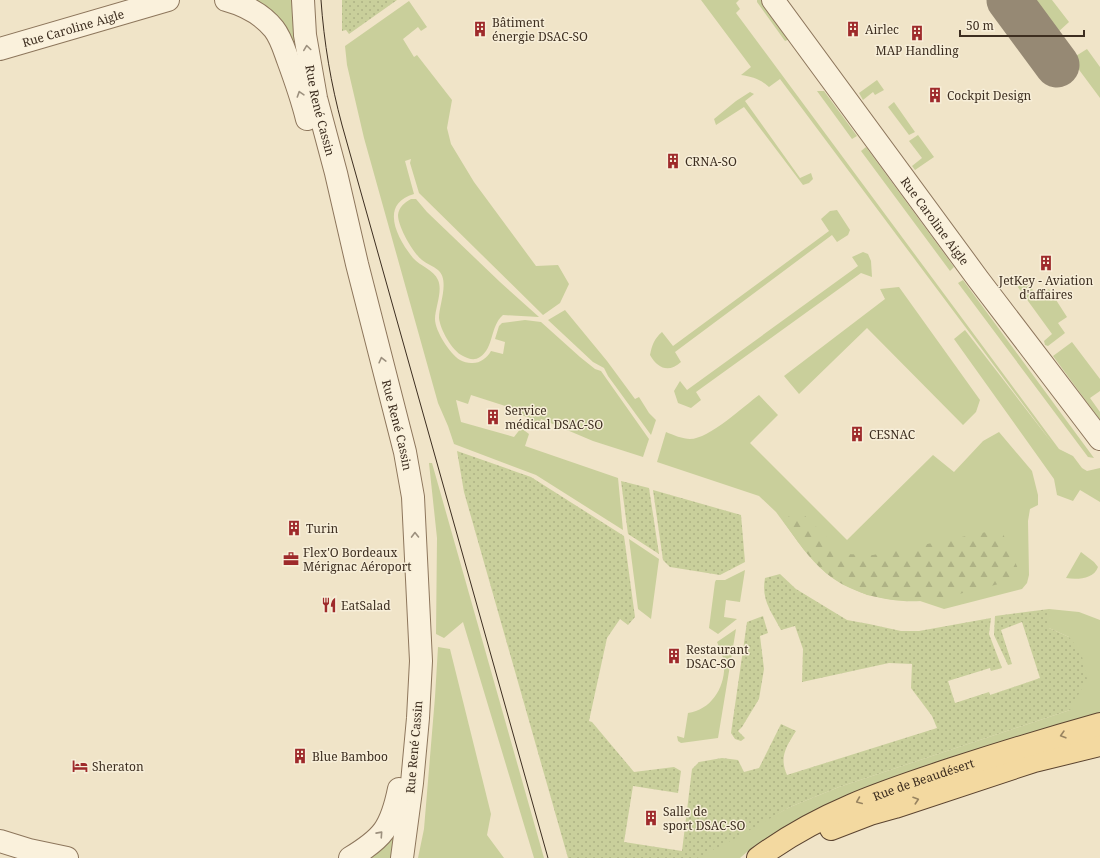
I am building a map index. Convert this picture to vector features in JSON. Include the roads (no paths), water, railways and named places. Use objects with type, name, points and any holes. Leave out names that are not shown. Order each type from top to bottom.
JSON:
[{"type":"main road","name":"Rue de Beaudésert","points":[[758,858],[778,843],[810,825],[864,799],[1026,745],[1100,724]]},
{"type":"main road","name":"Rue de Beaudésert","points":[[779,858],[816,836],[870,814],[903,805],[1034,761],[1100,745]]},
{"type":"street","name":"Rue Caroline Aigle","points":[[0,49],[168,0]]},
{"type":"street","points":[[226,0],[238,3],[267,21],[281,40],[304,105],[326,184],[358,264]]},
{"type":"street","name":"Rue René Cassin","points":[[303,0],[305,35],[316,98],[408,464],[413,498],[421,661],[418,718],[412,783],[402,858]]},
{"type":"street","name":"Rue Caroline Aigle","points":[[773,0],[969,266],[1100,439]]},
{"type":"street","points":[[350,858],[380,836],[389,824],[394,811],[400,782],[405,717],[407,662],[417,588]]},
{"type":"street","points":[[0,840],[29,850],[67,858]]},
{"type":"tram line","points":[[321,0],[328,63],[342,125],[548,858]]},
{"type":"place","name":"Bâtiment énergie DSAC-SO","points":[[480,29]]},
{"type":"place","name":"Airlec","points":[[853,29]]},
{"type":"place","name":"MAP Handling","points":[[917,33]]},
{"type":"place","name":"Cockpit Design","points":[[935,95]]},
{"type":"place","name":"CRNA-SO","points":[[673,161]]},
{"type":"place","name":"JetKey - Aviation d'affaires","points":[[1046,263]]},
{"type":"place","name":"Service médical DSAC-SO","points":[[493,417]]},
{"type":"place","name":"CESNAC","points":[[857,434]]},
{"type":"place","name":"Turin","points":[[294,528]]},
{"type":"place","name":"Flex'O Bordeaux Mérignac Aéroport","points":[[291,559]]},
{"type":"place","name":"EatSalad","points":[[329,605]]},
{"type":"place","name":"Restaurant DSAC-SO","points":[[674,656]]},
{"type":"place","name":"Blue Bamboo","points":[[300,756]]},
{"type":"place","name":"Sheraton","points":[[80,766]]},
{"type":"place","name":"Salle de sport DSAC-SO","points":[[651,818]]}]
